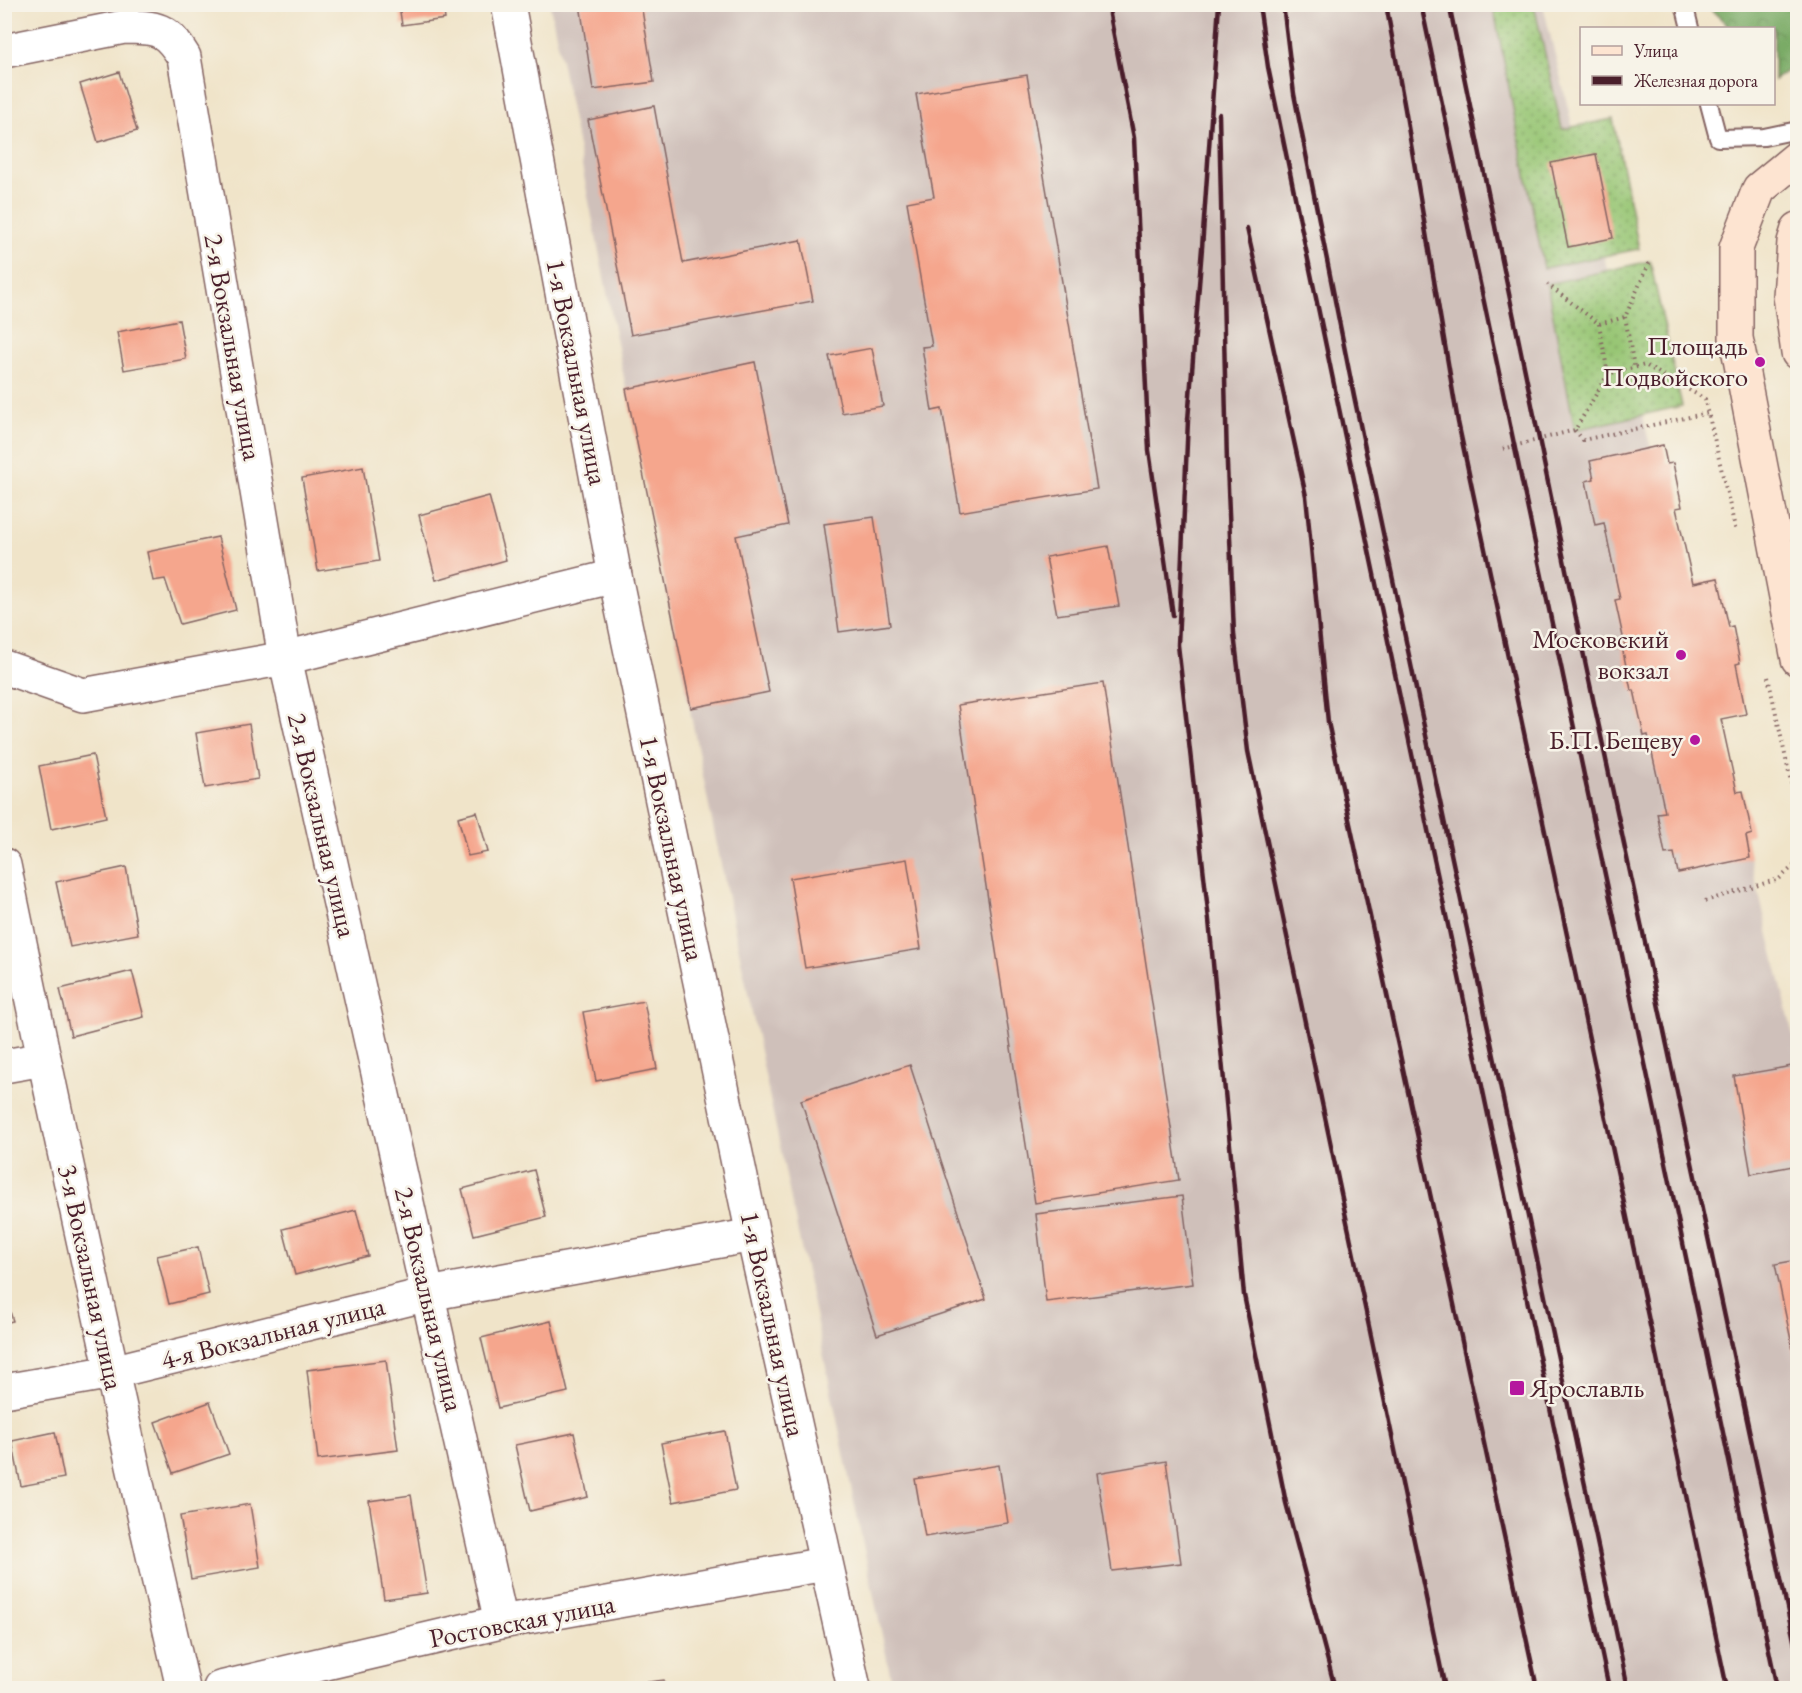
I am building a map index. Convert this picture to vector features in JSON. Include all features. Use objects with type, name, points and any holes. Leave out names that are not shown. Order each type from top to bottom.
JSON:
[{"type":"street","name":"1-я Вокзальная улица","points":[[508,4],[615,576],[753,1235],[854,1689]]},
{"type":"street","name":"2-я Вокзальная улица","points":[[4,51],[124,27],[143,27],[159,30],[174,41],[184,57],[285,658],[501,1623]]},
{"type":"street","points":[[1797,157],[1759,189],[1736,248],[1736,338],[1797,659]]},
{"type":"street","points":[[1797,229],[1790,296],[1797,353]]},
{"type":"street","points":[[7,674],[83,695],[285,658],[615,576]]},
{"type":"street","name":"3-я Вокзальная улица","points":[[4,865],[111,1372],[183,1689]]},
{"type":"street","points":[[4,1066],[44,1059]]},
{"type":"street","name":"4-я Вокзальная улица","points":[[4,1391],[111,1372],[428,1294],[753,1235]]},
{"type":"street","name":"Ростовская улица","points":[[220,1689],[501,1623],[825,1564]]},
{"type":"lane","points":[[1684,4],[1690,27]]},
{"type":"lane","points":[[1709,105],[1718,138],[1764,137],[1797,130]]},
{"type":"path","points":[[1634,368],[1625,317],[1650,261]]},
{"type":"path","points":[[1503,449],[1575,430],[1608,374],[1599,324],[1547,284]]},
{"type":"path","points":[[1599,324],[1625,317]]},
{"type":"path","points":[[1608,374],[1645,365],[1705,399],[1737,536]]},
{"type":"path","points":[[1575,430],[1583,440],[1708,413]]},
{"type":"path","points":[[1767,675],[1797,814]]},
{"type":"path","points":[[1705,901],[1779,879],[1797,862]]},
{"type":"shaded area","points":[[550,5],[1543,5],[1797,1051],[1797,1688],[893,1688],[711,816]]},
{"type":"green space","points":[[1493,5],[1534,5],[1562,129],[1613,119],[1639,249],[1544,268]]},
{"type":"green space","points":[[1706,5],[1797,5],[1797,60],[1791,68],[1775,79],[1775,27],[1730,27]]},
{"type":"green space","points":[[1650,261],[1682,406],[1575,430],[1547,284]]},
{"type":"building","points":[[580,4],[641,4],[654,82],[593,90]]},
{"type":"building","points":[[399,5],[443,5],[445,19],[402,25]]},
{"type":"building","points":[[119,72],[137,131],[98,142],[80,84]]},
{"type":"building","points":[[1027,75],[1097,489],[960,512],[942,409],[932,411],[922,347],[932,346],[907,202],[934,197],[916,94]]},
{"type":"building","points":[[654,106],[683,263],[801,240],[813,301],[631,335],[588,120]]},
{"type":"building","points":[[1596,154],[1613,238],[1568,247],[1551,163]]},
{"type":"building","points":[[179,320],[186,359],[124,370],[117,332]]},
{"type":"building","points":[[872,348],[883,406],[842,413],[829,356]]},
{"type":"building","points":[[755,362],[788,525],[736,536],[769,692],[691,708],[626,389]]},
{"type":"building","name":"Московский вокзал","points":[[1663,445],[1667,464],[1673,463],[1682,507],[1676,508],[1693,583],[1718,578],[1729,627],[1733,626],[1740,663],[1736,664],[1746,714],[1721,719],[1737,792],[1743,791],[1752,834],[1746,836],[1750,858],[1678,873],[1674,853],[1665,854],[1657,813],[1665,812],[1648,735],[1644,736],[1634,690],[1631,690],[1615,600],[1620,599],[1604,523],[1595,525],[1586,481],[1594,479],[1590,461]]},
{"type":"building","points":[[363,467],[379,561],[318,571],[302,478]]},
{"type":"building","points":[[489,496],[506,560],[436,580],[419,515]]},
{"type":"building","points":[[874,517],[890,625],[839,632],[824,524]]},
{"type":"building","points":[[218,537],[236,610],[180,624],[165,579],[153,581],[147,552]]},
{"type":"building","points":[[1108,546],[1119,606],[1057,615],[1046,557]]},
{"type":"building","points":[[1103,683],[1179,1180],[1035,1203],[958,705]]},
{"type":"building","points":[[249,724],[258,779],[205,788],[196,733]]},
{"type":"building","points":[[93,755],[106,817],[51,829],[39,766]]},
{"type":"building","points":[[477,812],[488,852],[468,856],[458,817]]},
{"type":"building","points":[[907,859],[921,949],[805,968],[790,878]]},
{"type":"building","points":[[126,867],[138,934],[70,947],[56,882]]},
{"type":"building","points":[[132,971],[144,1017],[71,1036],[60,989]]},
{"type":"building","points":[[644,1001],[657,1069],[596,1081],[583,1012]]},
{"type":"building","points":[[910,1065],[986,1299],[877,1335],[801,1100]]},
{"type":"building","points":[[1798,1065],[1798,1165],[1751,1174],[1734,1076]]},
{"type":"building","points":[[534,1170],[546,1217],[474,1235],[462,1189]]},
{"type":"building","points":[[1182,1196],[1193,1284],[1046,1302],[1036,1214]]},
{"type":"building","points":[[356,1210],[368,1256],[295,1275],[283,1229]]},
{"type":"building","points":[[198,1247],[209,1294],[169,1304],[157,1256]]},
{"type":"building","points":[[1798,1260],[1798,1364],[1796,1364],[1775,1264]]},
{"type":"building","points":[[4,1293],[13,1321],[4,1323]]},
{"type":"building","points":[[551,1321],[568,1392],[498,1408],[481,1338]]},
{"type":"building","points":[[386,1360],[398,1450],[318,1460],[307,1370]]},
{"type":"building","points":[[210,1402],[229,1454],[173,1473],[155,1422]]},
{"type":"building","points":[[725,1431],[736,1490],[673,1502],[661,1443]]},
{"type":"building","points":[[55,1432],[64,1478],[21,1486],[12,1441]]},
{"type":"building","points":[[574,1433],[588,1497],[530,1511],[515,1445]]},
{"type":"building","points":[[1166,1461],[1181,1563],[1112,1571],[1097,1473]]},
{"type":"building","points":[[999,1465],[1008,1523],[925,1537],[915,1479]]},
{"type":"building","points":[[411,1495],[427,1593],[384,1599],[369,1501]]},
{"type":"building","points":[[250,1504],[260,1567],[191,1579],[180,1516]]},
{"type":"building","points":[[664,1680],[665,1688],[625,1688],[625,1685]]},
{"type":"railway","points":[[1110,4],[1110,15],[1134,138],[1149,450],[1173,615]]},
{"type":"railway","points":[[1219,4],[1188,420],[1178,645],[1209,920],[1244,1295],[1286,1503],[1335,1688]]},
{"type":"railway","points":[[1259,4],[1268,67],[1337,399],[1609,1688]]},
{"type":"railway","points":[[1283,4],[1294,94],[1354,396],[1628,1688]]},
{"type":"railway","points":[[1386,4],[1458,422],[1727,1688]]},
{"type":"railway","points":[[1421,4],[1777,1688]]},
{"type":"railway","points":[[1449,4],[1586,666],[1798,1659]]},
{"type":"railway","points":[[1219,114],[1227,464],[1234,634],[1248,751],[1445,1688]]},
{"type":"railway","points":[[1247,228],[1306,496],[1328,722],[1537,1688]]},
{"type":"place","name":"Площадь Подвойского","points":[[1760,362]]},
{"type":"place","name":"Московский вокзал","points":[[1681,655]]},
{"type":"place","name":"Б.П. Бещеву","points":[[1695,740]]},
{"type":"place","name":"Ярославль","points":[[1517,1388]]}]
